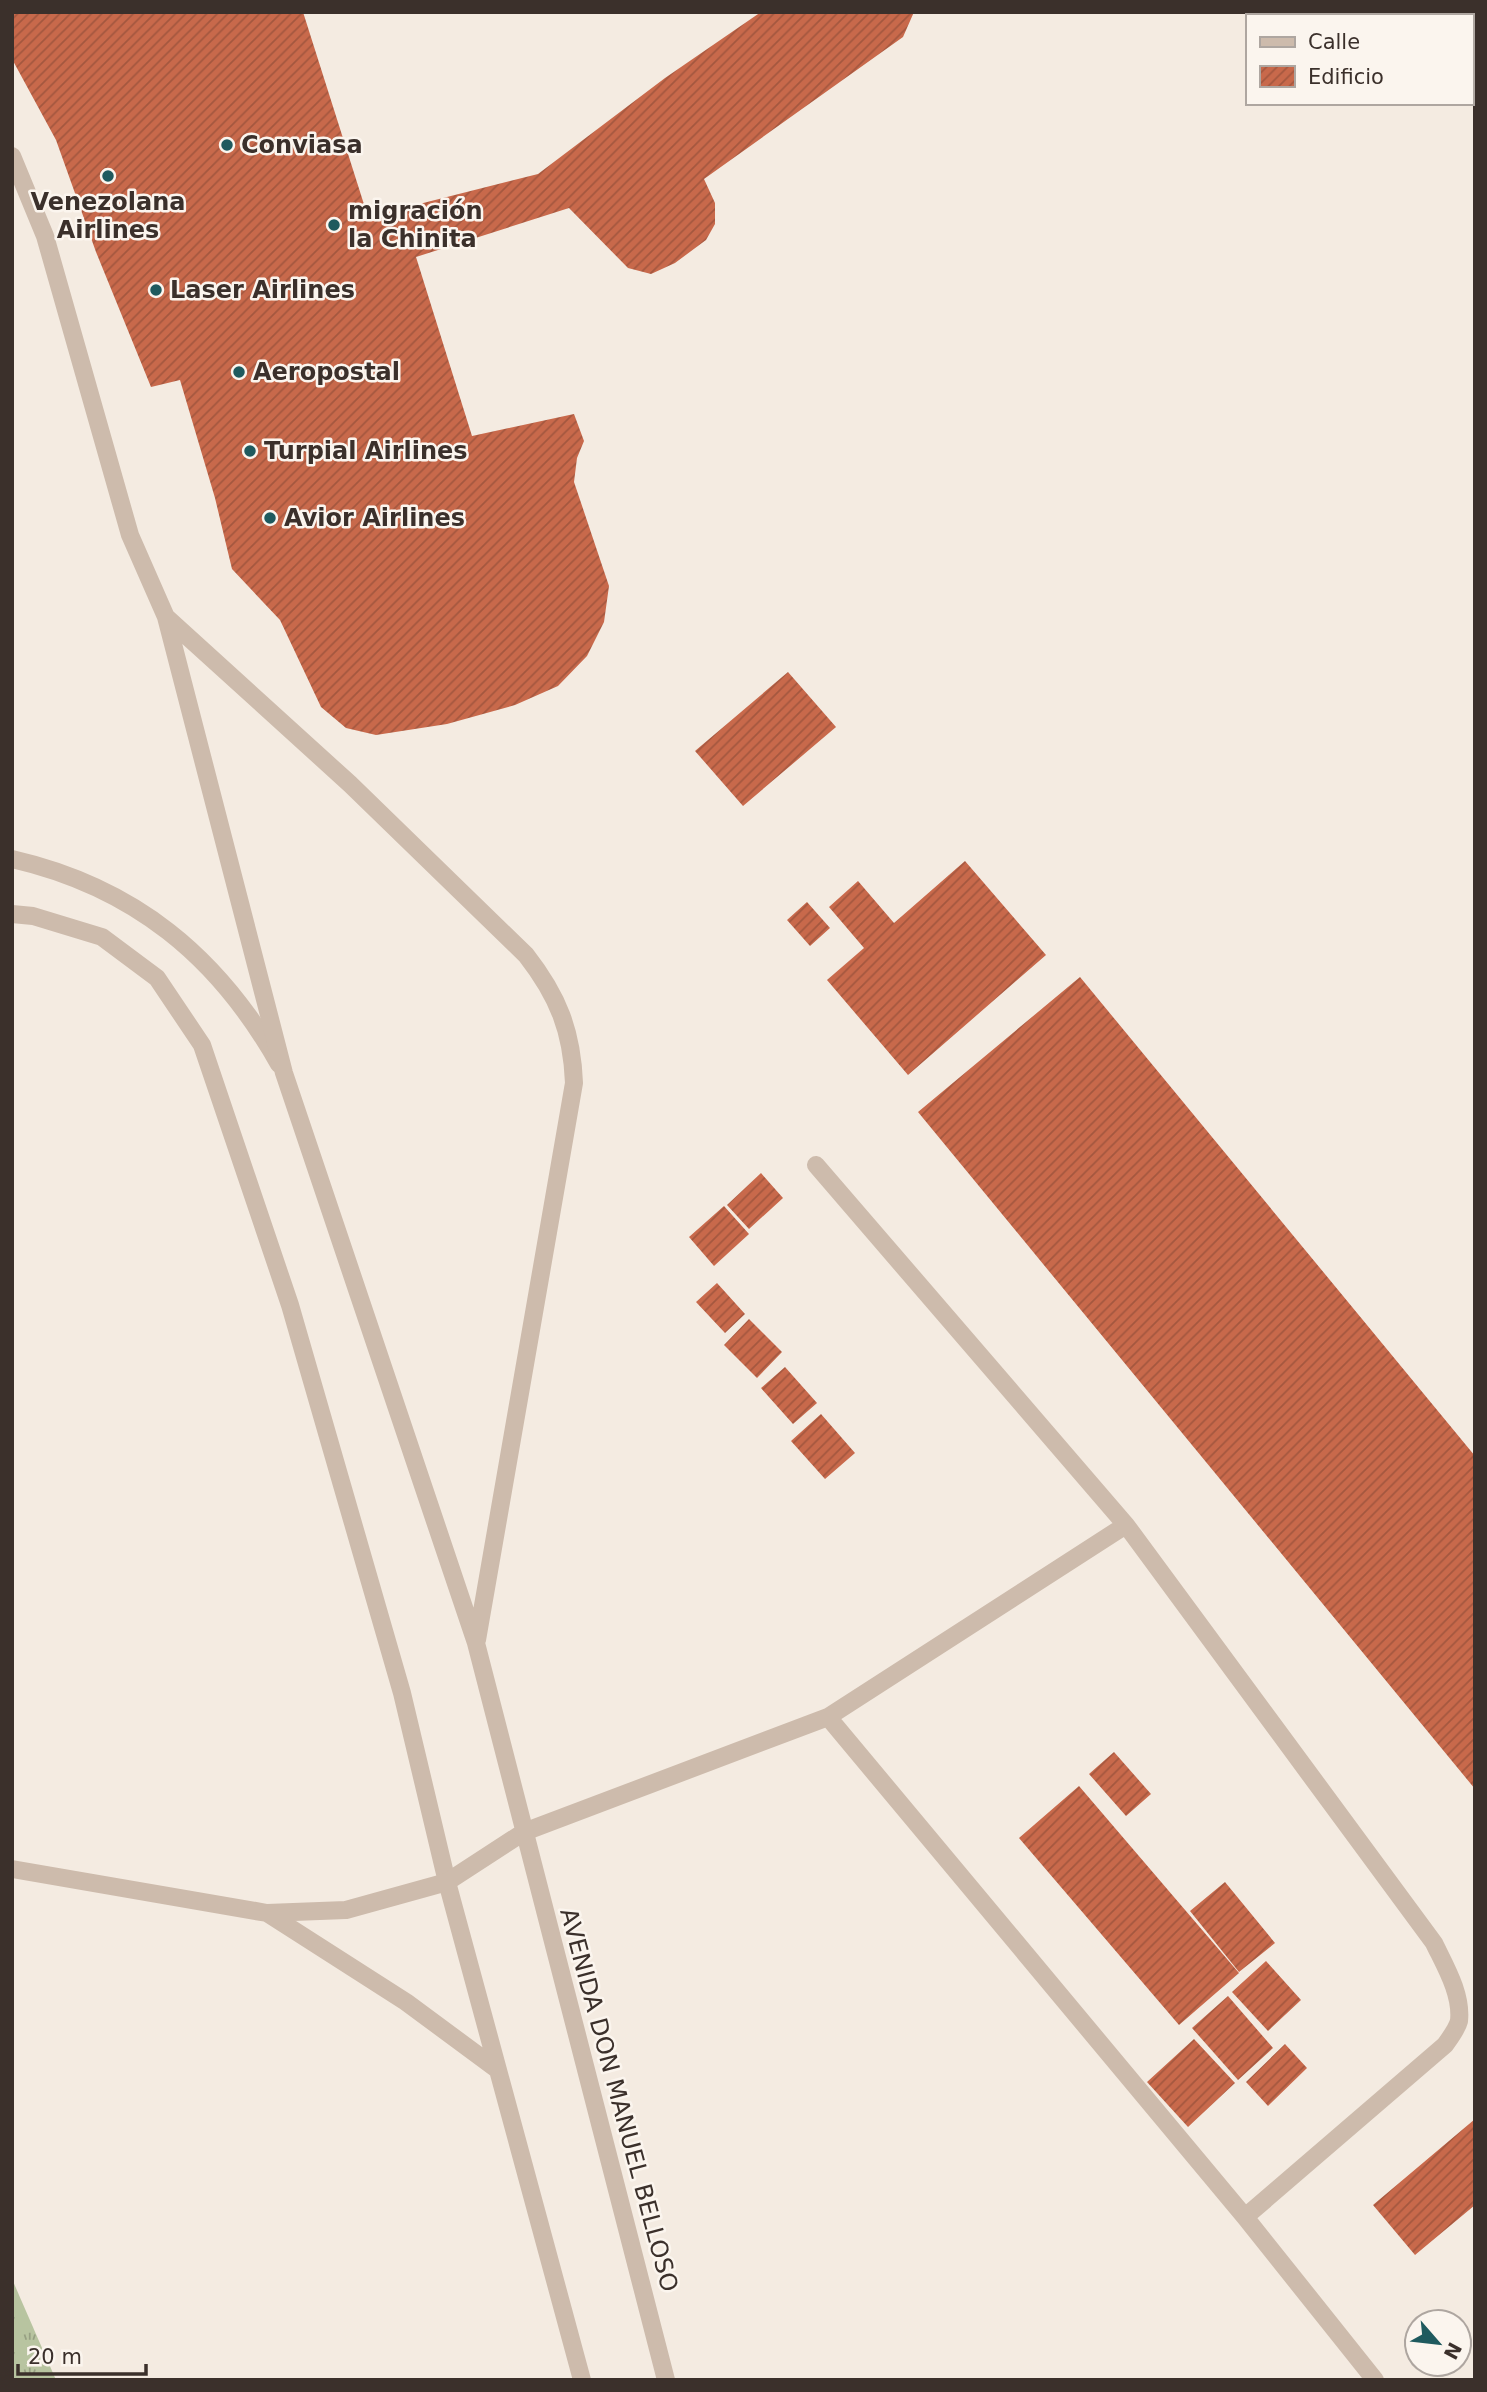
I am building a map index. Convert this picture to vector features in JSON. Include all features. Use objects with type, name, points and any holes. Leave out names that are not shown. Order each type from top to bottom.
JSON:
[{"type":"street","points":[[12,156],[45,236],[130,535],[166,617],[284,1073]]},
{"type":"street","points":[[166,617],[350,784],[526,954],[550,987],[565,1023],[570,1044],[573,1083],[476,1643]]},
{"type":"street","points":[[12,859],[45,866],[88,882],[129,904],[167,930],[203,961],[234,995],[261,1032],[284,1073]]},
{"type":"street","points":[[12,914],[33,916],[102,937],[157,978],[202,1045],[290,1305],[402,1693],[447,1882],[582,2380]]},
{"type":"street","name":"AVENIDA DON MANUEL BELLOSO","points":[[284,1073],[476,1643],[666,2380]]},
{"type":"street","points":[[816,1165],[1126,1525],[1434,1943],[1450,1975],[1458,2003],[1459,2024],[1445,2045],[1245,2217]]},
{"type":"street","points":[[12,1869],[267,1913],[346,1910],[447,1882],[524,1832],[828,1717],[1126,1525]]},
{"type":"street","points":[[828,1717],[1245,2217],[1376,2380]]},
{"type":"street","points":[[267,1913],[406,2002],[498,2070]]},
{"type":"green space","points":[[12,2279],[56,2380],[12,2380]]},
{"type":"building","points":[[12,12],[303,12],[368,217],[538,174],[665,78],[761,12],[914,12],[903,37],[704,179],[715,203],[715,224],[706,240],[675,263],[651,274],[628,268],[569,208],[416,257],[472,436],[574,414],[584,441],[577,458],[574,482],[609,586],[604,622],[587,656],[558,686],[515,705],[447,724],[376,735],[346,728],[321,707],[280,620],[232,569],[215,498],[180,380],[151,387],[96,252],[56,140],[12,59]]},
{"type":"building","points":[[788,672],[836,727],[743,806],[695,751]]},
{"type":"building","points":[[965,861],[1046,955],[908,1075],[827,980],[864,948],[829,907],[858,881],[894,923]]},
{"type":"building","points":[[807,902],[830,928],[810,946],[787,920]]},
{"type":"building","points":[[1080,977],[1475,1456],[1475,1789],[918,1112]]},
{"type":"building","points":[[761,1173],[783,1198],[749,1229],[727,1205]]},
{"type":"building","points":[[724,1206],[749,1234],[714,1266],[689,1237]]},
{"type":"building","points":[[717,1283],[745,1314],[725,1333],[696,1302]]},
{"type":"building","points":[[749,1319],[782,1352],[757,1378],[724,1345]]},
{"type":"building","points":[[785,1367],[817,1403],[793,1424],[761,1388]]},
{"type":"building","points":[[821,1414],[855,1453],[825,1479],[791,1441]]},
{"type":"building","points":[[1114,1752],[1151,1794],[1126,1816],[1089,1774]]},
{"type":"building","points":[[1079,1786],[1239,1973],[1179,2025],[1019,1838]]},
{"type":"building","points":[[1225,1882],[1275,1943],[1239,1972],[1190,1911]]},
{"type":"building","points":[[1266,1961],[1301,2000],[1268,2031],[1232,1992]]},
{"type":"building","points":[[1228,1996],[1273,2048],[1238,2080],[1192,2028]]},
{"type":"building","points":[[1194,2039],[1235,2083],[1188,2127],[1147,2082]]},
{"type":"building","points":[[1285,2044],[1307,2068],[1268,2106],[1246,2082]]},
{"type":"building","points":[[1475,2119],[1475,2205],[1415,2255],[1373,2205]]},
{"type":"place","name":"Conviasa","points":[[227,145]]},
{"type":"place","name":"Venezolana Airlines","points":[[108,176]]},
{"type":"place","name":"migración la Chinita","points":[[334,225]]},
{"type":"place","name":"Laser Airlines","points":[[156,290]]},
{"type":"place","name":"Aeropostal","points":[[239,372]]},
{"type":"place","name":"Turpial Airlines","points":[[250,451]]},
{"type":"place","name":"Avior Airlines","points":[[270,518]]}]
